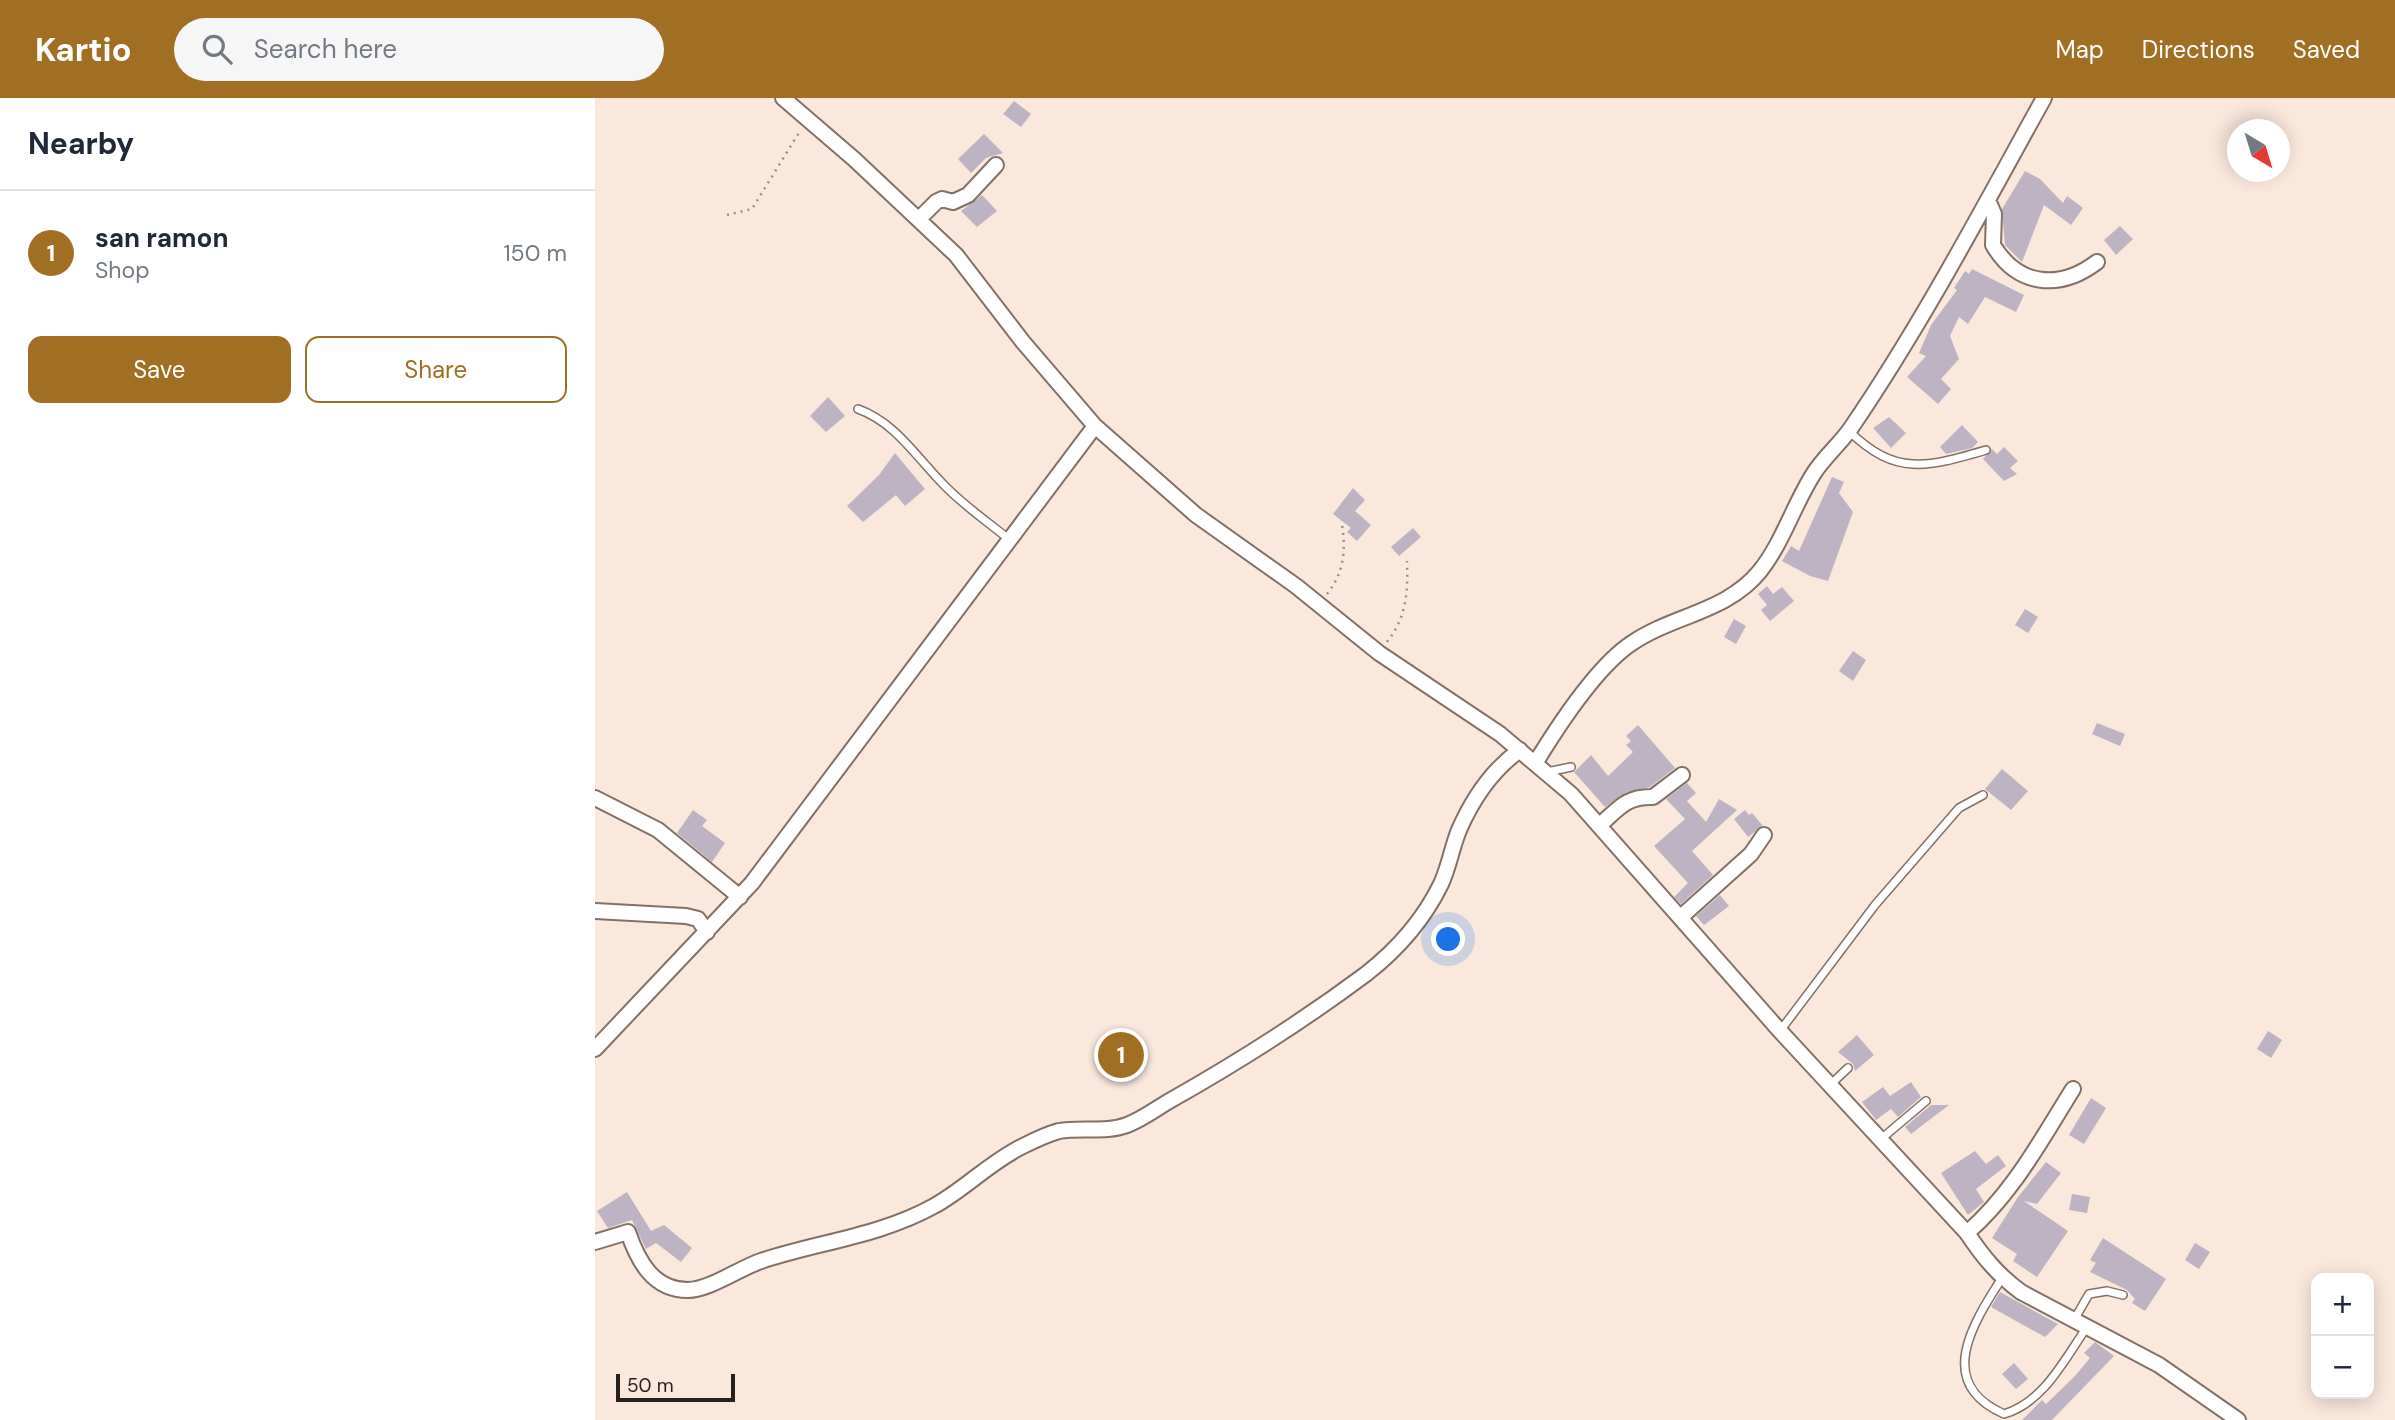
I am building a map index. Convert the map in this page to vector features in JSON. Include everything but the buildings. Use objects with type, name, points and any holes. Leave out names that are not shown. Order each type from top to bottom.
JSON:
[{"type":"street","points":[[783,98],[956,255],[1023,342],[1095,426],[1196,515],[1318,604],[1379,653],[1541,767],[1600,825],[1780,1031],[1967,1233],[1990,1266],[2002,1278],[2159,1365],[2238,1420]]},
{"type":"street","points":[[1541,767],[1557,728],[1613,659],[1632,642],[1705,612],[1728,598],[1759,572],[1814,472],[1849,431],[1943,283],[2044,98]]},
{"type":"street","points":[[919,219],[942,199],[953,202],[968,195],[996,165]]},
{"type":"street","points":[[1988,200],[1994,214],[1993,245],[2014,271],[2026,278],[2037,280],[2076,276],[2097,262]]},
{"type":"street","points":[[595,1049],[629,1009],[740,897],[1095,426]]},
{"type":"street","points":[[595,1242],[628,1232],[646,1270],[655,1280],[687,1290],[702,1288],[762,1261],[880,1230],[908,1218],[935,1206],[983,1169],[1024,1145],[1058,1132],[1105,1129],[1138,1120],[1292,1029],[1400,944],[1419,924],[1442,883],[1459,831],[1483,787],[1504,761],[1520,750]]},
{"type":"street","points":[[1600,825],[1631,799],[1639,796],[1653,797],[1682,775]]},
{"type":"street","points":[[595,798],[658,830],[740,897]]},
{"type":"street","points":[[1682,916],[1751,854],[1764,835]]},
{"type":"street","points":[[595,911],[686,916],[698,919],[708,932]]},
{"type":"street","points":[[1967,1233],[1992,1211],[2017,1179],[2073,1089]]},
{"type":"lane","points":[[858,409],[877,415],[893,428],[949,490],[1010,540]]},
{"type":"lane","points":[[1849,431],[1878,456],[1920,466],[1986,450]]},
{"type":"lane","points":[[1541,767],[1571,766]]},
{"type":"lane","points":[[1780,1031],[1892,885],[1959,808],[1983,795]]},
{"type":"lane","points":[[1830,1085],[1849,1068]]},
{"type":"lane","points":[[1880,1140],[1926,1101]]},
{"type":"lane","points":[[2002,1278],[1968,1336],[1963,1362],[1972,1389],[1990,1407],[2004,1414],[2024,1408],[2039,1394],[2080,1323],[2089,1294],[2107,1291],[2123,1295]]},
{"type":"path","points":[[727,215],[752,209],[807,119]]},
{"type":"path","points":[[1318,604],[1331,589],[1341,569],[1345,551],[1342,525]]},
{"type":"path","points":[[1379,653],[1403,616],[1407,602],[1407,561]]},
{"type":"place","name":"san ramon","points":[[1121,1055]]}]
